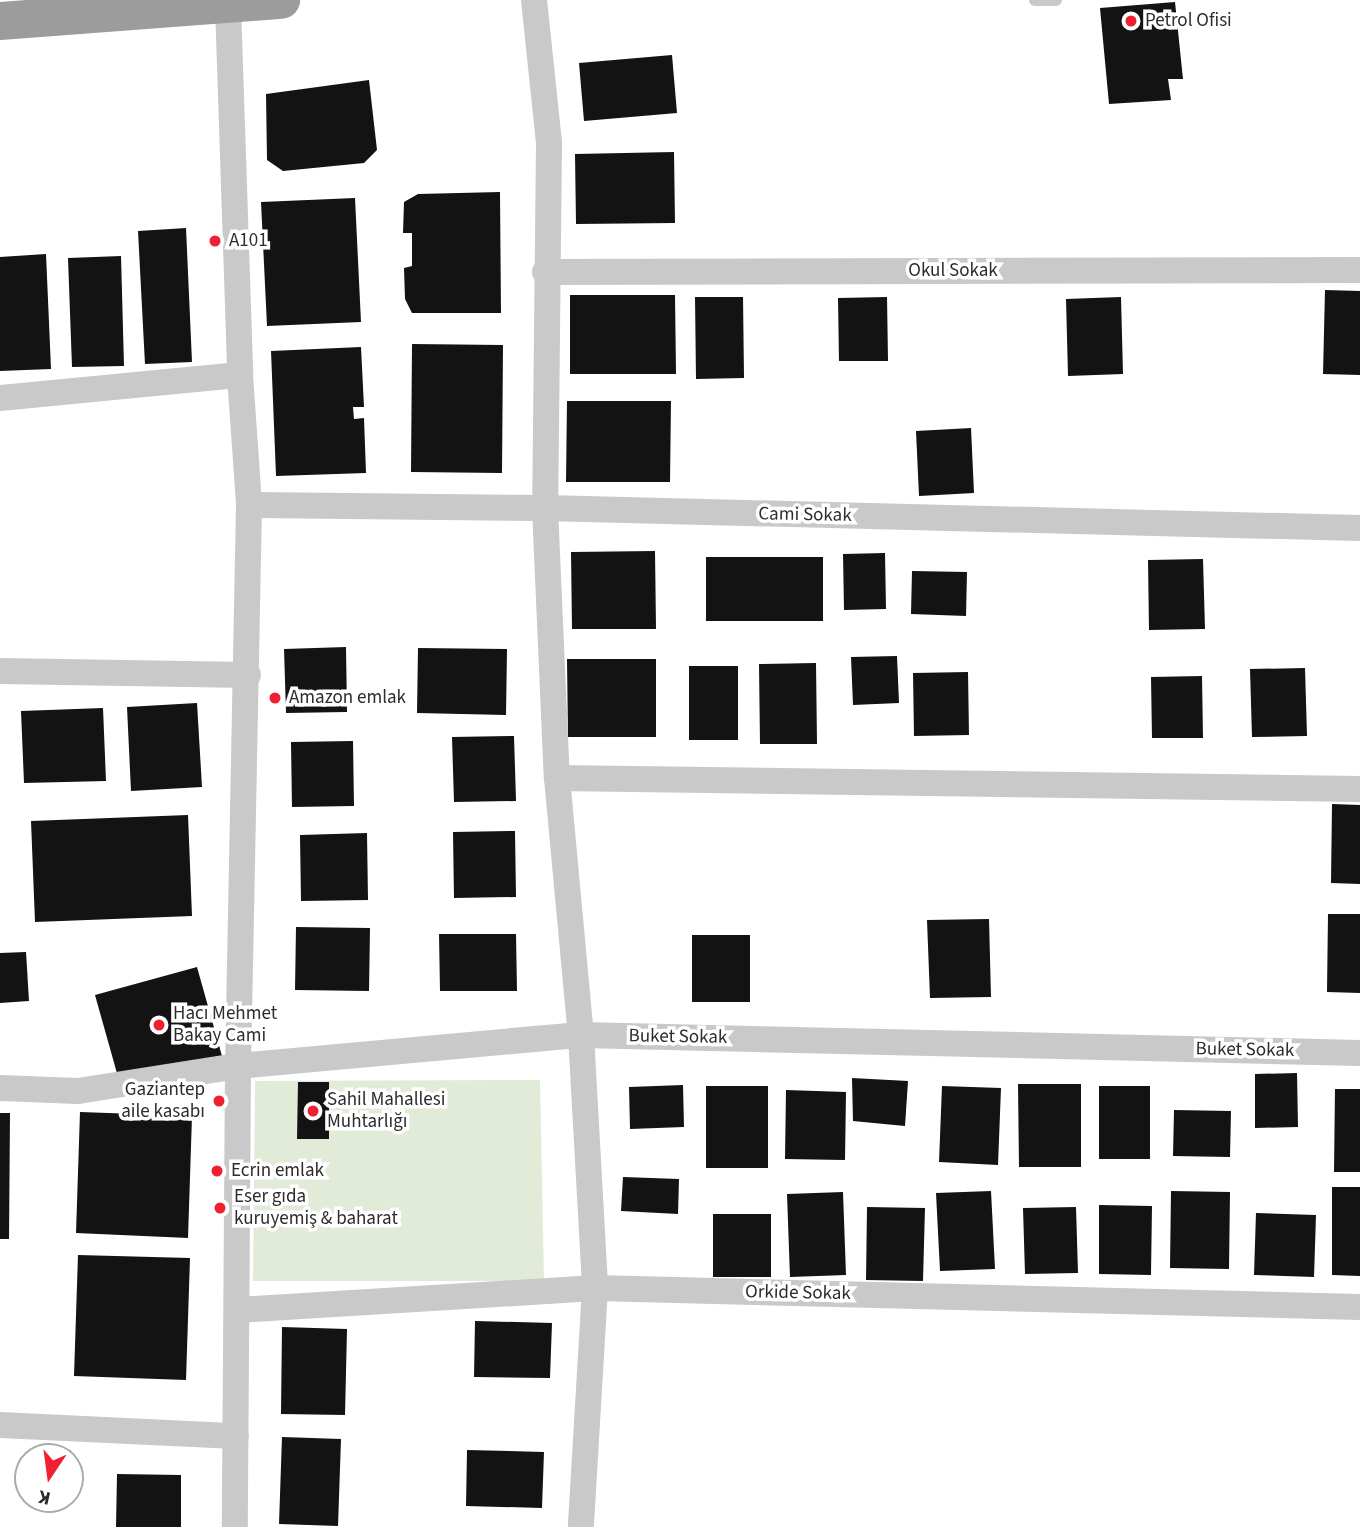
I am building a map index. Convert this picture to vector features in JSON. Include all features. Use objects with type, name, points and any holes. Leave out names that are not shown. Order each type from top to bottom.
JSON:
[{"type":"highway","points":[[0,20],[281,0]]},
{"type":"street","points":[[534,0],[549,143],[545,272],[545,508],[557,778],[581,1034],[595,1288],[581,1527]]},
{"type":"street","points":[[228,5],[240,375],[249,505],[248,675],[238,1066],[235,1527]]},
{"type":"street","name":"Okul Sokak","points":[[545,272],[1360,270]]},
{"type":"street","points":[[0,398],[240,375]]},
{"type":"street","name":"Cami Sokak","points":[[249,505],[545,508],[1360,528]]},
{"type":"street","points":[[0,671],[248,675]]},
{"type":"street","points":[[557,778],[1360,789]]},
{"type":"street","name":"Buket Sokak","points":[[0,1088],[78,1091],[238,1066],[581,1034],[1360,1053]]},
{"type":"street","name":"Orkide Sokak","points":[[237,1310],[595,1288],[1360,1307]]},
{"type":"street","points":[[0,1425],[236,1436]]},
{"type":"lane","points":[[1035,0],[1056,0]]},
{"type":"green space","points":[[540,1080],[544,1281],[253,1281],[255,1081]]},
{"type":"building","points":[[1175,2],[1183,79],[1168,79],[1171,100],[1109,104],[1100,8]]},
{"type":"building","points":[[672,55],[677,113],[584,121],[579,63]]},
{"type":"building","points":[[369,80],[377,150],[364,163],[283,171],[267,160],[266,94]]},
{"type":"building","points":[[674,152],[675,223],[576,224],[575,154]]},
{"type":"building","points":[[500,192],[501,313],[412,313],[405,299],[404,268],[412,266],[412,233],[403,233],[404,202],[418,194]]},
{"type":"building","points":[[355,198],[361,322],[267,326],[261,202]]},
{"type":"building","points":[[186,228],[192,362],[145,364],[138,231]]},
{"type":"building","points":[[46,254],[51,369],[0,371],[0,257]]},
{"type":"building","points":[[121,256],[124,366],[72,367],[68,258]]},
{"type":"building","points":[[1325,290],[1360,291],[1360,375],[1323,374]]},
{"type":"building","points":[[570,295],[675,295],[676,374],[570,374]]},
{"type":"building","points":[[695,297],[743,297],[744,378],[696,379]]},
{"type":"building","points":[[887,297],[888,361],[839,361],[838,298]]},
{"type":"building","points":[[1121,297],[1123,374],[1068,376],[1066,299]]},
{"type":"building","points":[[412,344],[503,345],[502,473],[411,472]]},
{"type":"building","points":[[361,347],[364,407],[353,407],[354,419],[364,418],[366,473],[276,476],[271,351]]},
{"type":"building","points":[[567,401],[671,401],[670,482],[566,482]]},
{"type":"building","points":[[971,428],[974,493],[919,496],[916,431]]},
{"type":"building","points":[[655,551],[656,629],[572,629],[571,552]]},
{"type":"building","points":[[885,553],[886,609],[844,610],[843,554]]},
{"type":"building","points":[[706,557],[823,557],[823,621],[706,621]]},
{"type":"building","points":[[1203,559],[1205,629],[1149,630],[1148,560]]},
{"type":"building","points":[[912,571],[967,572],[966,616],[911,614]]},
{"type":"building","points":[[346,647],[347,712],[286,713],[284,649]]},
{"type":"building","points":[[418,648],[507,649],[506,715],[417,713]]},
{"type":"building","points":[[897,656],[899,703],[853,705],[851,657]]},
{"type":"building","points":[[567,659],[656,659],[656,737],[568,737]]},
{"type":"building","points":[[816,663],[817,744],[760,744],[759,664]]},
{"type":"building","points":[[689,666],[738,666],[738,740],[689,740]]},
{"type":"building","points":[[1305,668],[1307,736],[1252,737],[1250,669]]},
{"type":"building","points":[[968,672],[969,735],[914,736],[913,673]]},
{"type":"building","points":[[1202,676],[1203,738],[1152,738],[1151,677]]},
{"type":"building","points":[[197,703],[202,787],[131,791],[127,707]]},
{"type":"building","points":[[103,708],[106,781],[24,783],[21,711]]},
{"type":"building","points":[[514,736],[516,801],[454,802],[452,737]]},
{"type":"building","points":[[353,741],[354,806],[292,807],[291,742]]},
{"type":"building","points":[[1332,804],[1360,805],[1360,884],[1331,883]]},
{"type":"building","points":[[188,815],[192,916],[35,922],[31,821]]},
{"type":"building","points":[[515,831],[516,897],[454,898],[453,832]]},
{"type":"building","points":[[367,833],[368,900],[301,901],[300,835]]},
{"type":"building","points":[[1328,914],[1360,914],[1360,993],[1327,992]]},
{"type":"building","points":[[989,919],[991,997],[930,998],[927,920]]},
{"type":"building","points":[[296,927],[370,928],[369,991],[295,990]]},
{"type":"building","points":[[439,934],[516,934],[517,991],[440,991]]},
{"type":"building","points":[[692,935],[750,935],[750,1002],[692,1002]]},
{"type":"building","points":[[26,952],[29,1001],[0,1003],[0,953]]},
{"type":"building","name":"Hacı Mehmet Bakay Cami","points":[[197,967],[222,1056],[120,1084],[95,995]]},
{"type":"building","points":[[1297,1073],[1298,1127],[1255,1128],[1255,1074]]},
{"type":"building","points":[[852,1078],[908,1081],[905,1126],[853,1121]]},
{"type":"building","name":"Sahil Mahallesi Muhtarlığı","points":[[298,1082],[329,1082],[329,1139],[297,1139]]},
{"type":"building","points":[[1018,1084],[1081,1084],[1081,1167],[1019,1167]]},
{"type":"building","points":[[683,1085],[684,1127],[630,1129],[629,1087]]},
{"type":"building","points":[[706,1086],[768,1086],[768,1168],[706,1168]]},
{"type":"building","points":[[942,1086],[1001,1088],[998,1165],[939,1162]]},
{"type":"building","points":[[1099,1086],[1150,1086],[1150,1159],[1099,1159]]},
{"type":"building","points":[[1335,1089],[1360,1089],[1360,1172],[1334,1172]]},
{"type":"building","points":[[786,1090],[846,1092],[845,1160],[785,1159]]},
{"type":"building","points":[[1174,1110],[1231,1111],[1230,1157],[1173,1156]]},
{"type":"building","points":[[80,1112],[192,1116],[188,1238],[76,1233]]},
{"type":"building","points":[[0,1113],[10,1113],[9,1239],[0,1239]]},
{"type":"building","points":[[623,1177],[679,1179],[678,1214],[621,1211]]},
{"type":"building","points":[[1332,1187],[1360,1187],[1360,1276],[1332,1275]]},
{"type":"building","points":[[991,1191],[995,1269],[940,1271],[936,1193]]},
{"type":"building","points":[[1171,1191],[1230,1192],[1229,1269],[1170,1268]]},
{"type":"building","points":[[843,1192],[846,1275],[790,1277],[787,1194]]},
{"type":"building","points":[[1099,1205],[1152,1206],[1151,1275],[1099,1274]]},
{"type":"building","points":[[867,1207],[925,1208],[923,1281],[866,1280]]},
{"type":"building","points":[[1076,1207],[1078,1273],[1025,1274],[1023,1208]]},
{"type":"building","points":[[1256,1213],[1316,1215],[1314,1277],[1254,1275]]},
{"type":"building","points":[[713,1214],[771,1214],[771,1277],[713,1277]]},
{"type":"building","points":[[78,1255],[190,1258],[186,1380],[74,1376]]},
{"type":"building","points":[[475,1321],[552,1323],[550,1378],[474,1377]]},
{"type":"building","points":[[282,1327],[347,1329],[345,1415],[281,1414]]},
{"type":"building","points":[[282,1437],[341,1439],[338,1526],[279,1524]]},
{"type":"building","points":[[467,1450],[544,1452],[542,1508],[466,1506]]},
{"type":"building","points":[[117,1474],[181,1475],[181,1527],[116,1527]]},
{"type":"place","name":"Petrol Ofisi","points":[[1131,21]]},
{"type":"place","name":"A101","points":[[215,241]]},
{"type":"place","name":"Amazon emlak","points":[[275,698]]},
{"type":"place","name":"Hacı Mehmet Bakay Cami","points":[[159,1025]]},
{"type":"place","name":"Gaziantep aile kasabı","points":[[219,1101]]},
{"type":"place","name":"Sahil Mahallesi Muhtarlığı","points":[[313,1111]]},
{"type":"place","name":"Ecrin emlak","points":[[217,1171]]},
{"type":"place","name":"Eser gıda kuruyemiş & baharat","points":[[220,1208]]}]
